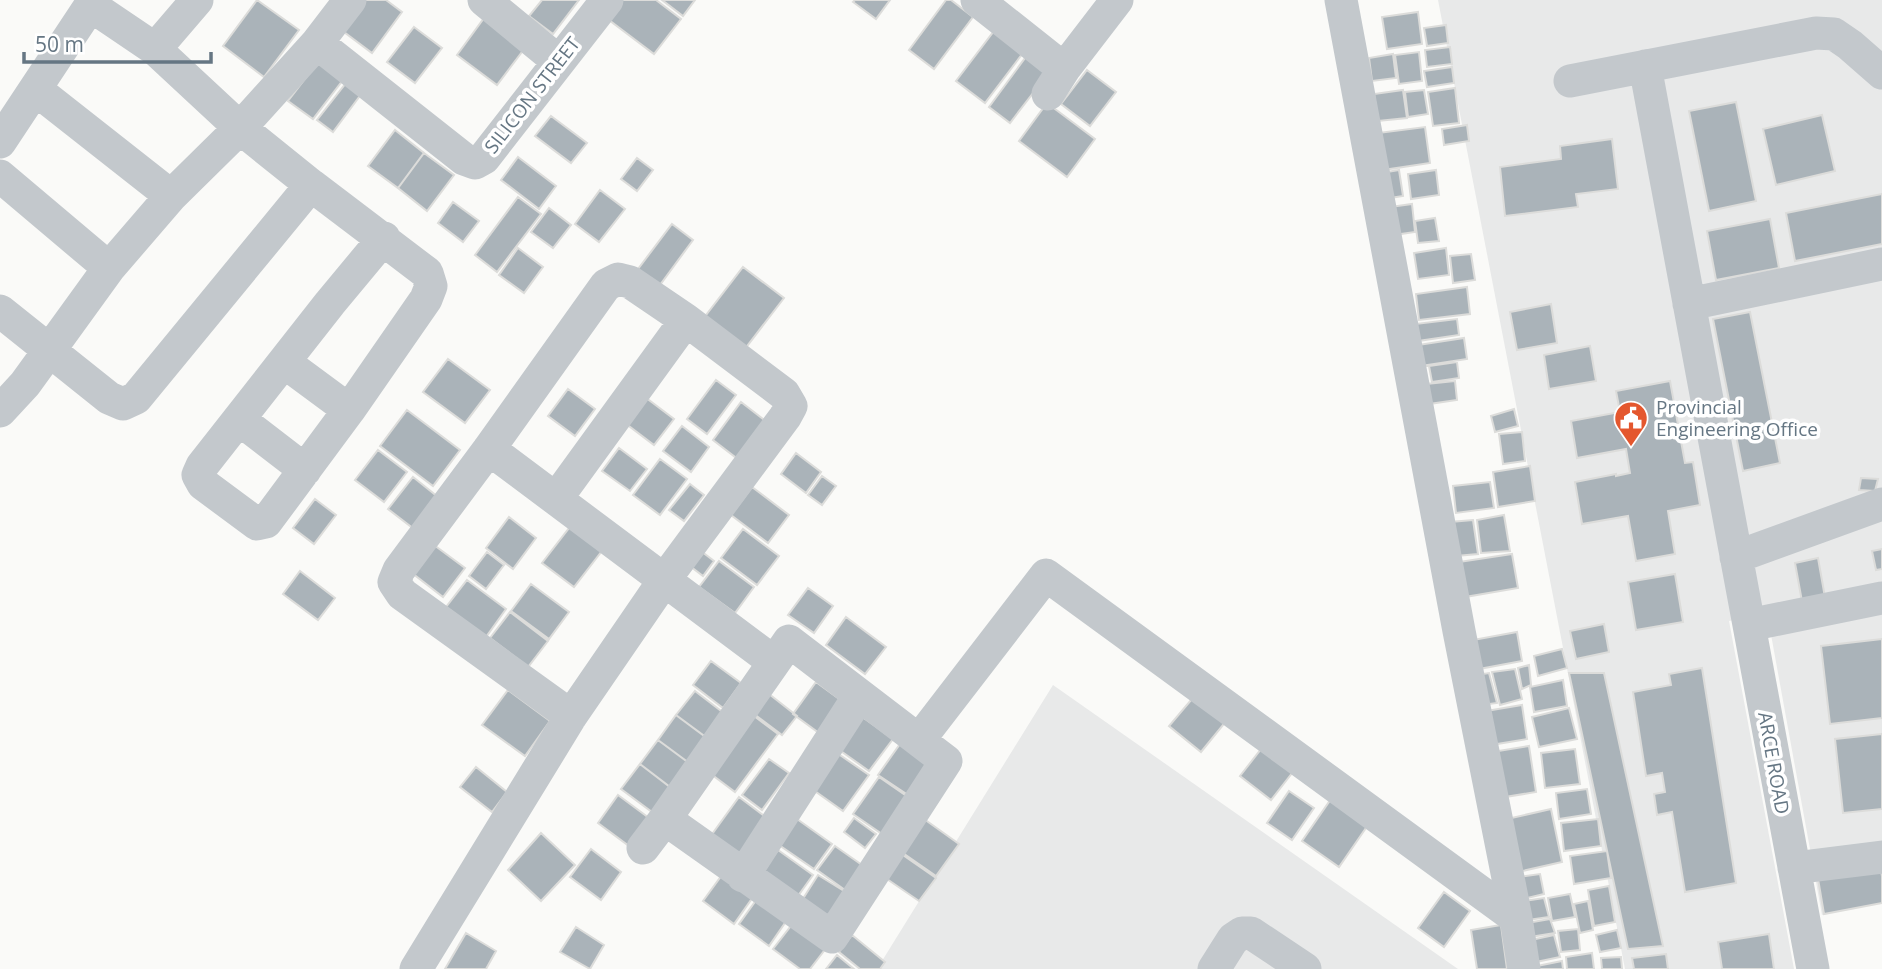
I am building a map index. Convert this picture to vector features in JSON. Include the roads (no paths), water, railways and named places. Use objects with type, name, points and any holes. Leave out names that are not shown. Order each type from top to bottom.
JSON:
[{"type":"street","points":[[155,49],[197,0]]},
{"type":"street","points":[[0,411],[25,384],[109,268],[171,196],[240,128],[317,43],[350,0]]},
{"type":"street","points":[[484,0],[558,61]]},
{"type":"street","name":"SILICON STREET","points":[[317,43],[464,159],[475,163],[484,158],[607,0]]},
{"type":"street","points":[[978,0],[1056,81],[1116,0]]},
{"type":"street","points":[[1341,0],[1524,969]]},
{"type":"street","points":[[0,142],[92,3],[155,49],[240,128],[311,185],[384,238],[427,272],[432,286],[426,299],[349,410],[266,522],[257,524],[203,484],[198,475],[202,466],[384,238]]},
{"type":"street","points":[[1570,81],[1816,33],[1834,34],[1882,73]]},
{"type":"street","name":"ARCE ROAD","points":[[1645,66],[1813,969]]},
{"type":"street","points":[[35,89],[171,196]]},
{"type":"street","points":[[0,176],[109,268]]},
{"type":"street","points":[[0,311],[108,398],[123,404],[136,398],[311,185]]},
{"type":"street","points":[[1689,304],[1882,264]]},
{"type":"street","points":[[416,969],[570,716],[665,579],[791,406],[784,394],[686,320],[630,282],[618,279],[606,285],[489,449],[398,570],[394,582],[401,594],[570,716]]},
{"type":"street","points":[[556,499],[686,320]]},
{"type":"street","points":[[284,362],[349,410]]},
{"type":"street","points":[[240,419],[305,470]]},
{"type":"street","points":[[489,449],[774,662]]},
{"type":"street","points":[[1736,557],[1882,504]]},
{"type":"street","points":[[919,740],[1046,575],[1516,918]]},
{"type":"street","points":[[1749,625],[1882,598]]},
{"type":"street","points":[[643,848],[789,641],[946,761],[832,937],[665,819]]},
{"type":"street","points":[[743,876],[859,696]]},
{"type":"street","points":[[1794,868],[1882,857]]},
{"type":"street","points":[[1214,969],[1233,939],[1242,933],[1251,933],[1305,969]]},
{"type":"place","name":"Provincial Engineering Office","points":[[1631,448]]}]
